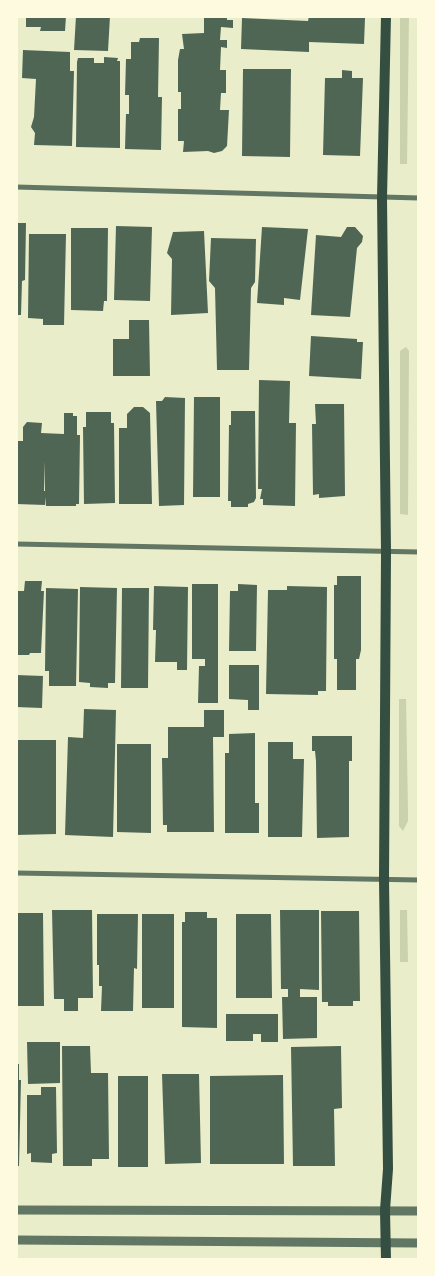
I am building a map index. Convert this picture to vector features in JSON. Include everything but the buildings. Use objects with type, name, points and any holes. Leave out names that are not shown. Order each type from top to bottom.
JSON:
[{"type":"main road","points":[[386,16],[382,198],[386,552],[384,879],[388,1169],[385,1210],[386,1260]]},
{"type":"street","points":[[16,187],[419,198]]},
{"type":"street","points":[[16,544],[419,552]]},
{"type":"street","points":[[16,873],[419,880]]},
{"type":"street","points":[[16,1210],[419,1211]]},
{"type":"street","points":[[16,1240],[419,1243]]},
{"type":"green space","points":[[400,16],[409,16],[407,164],[400,164]]},
{"type":"green space","points":[[406,347],[409,351],[408,515],[400,514],[400,351]]},
{"type":"green space","points":[[399,699],[406,699],[408,821],[403,831],[399,826]]},
{"type":"green space","points":[[400,910],[407,910],[408,962],[400,962]]}]
